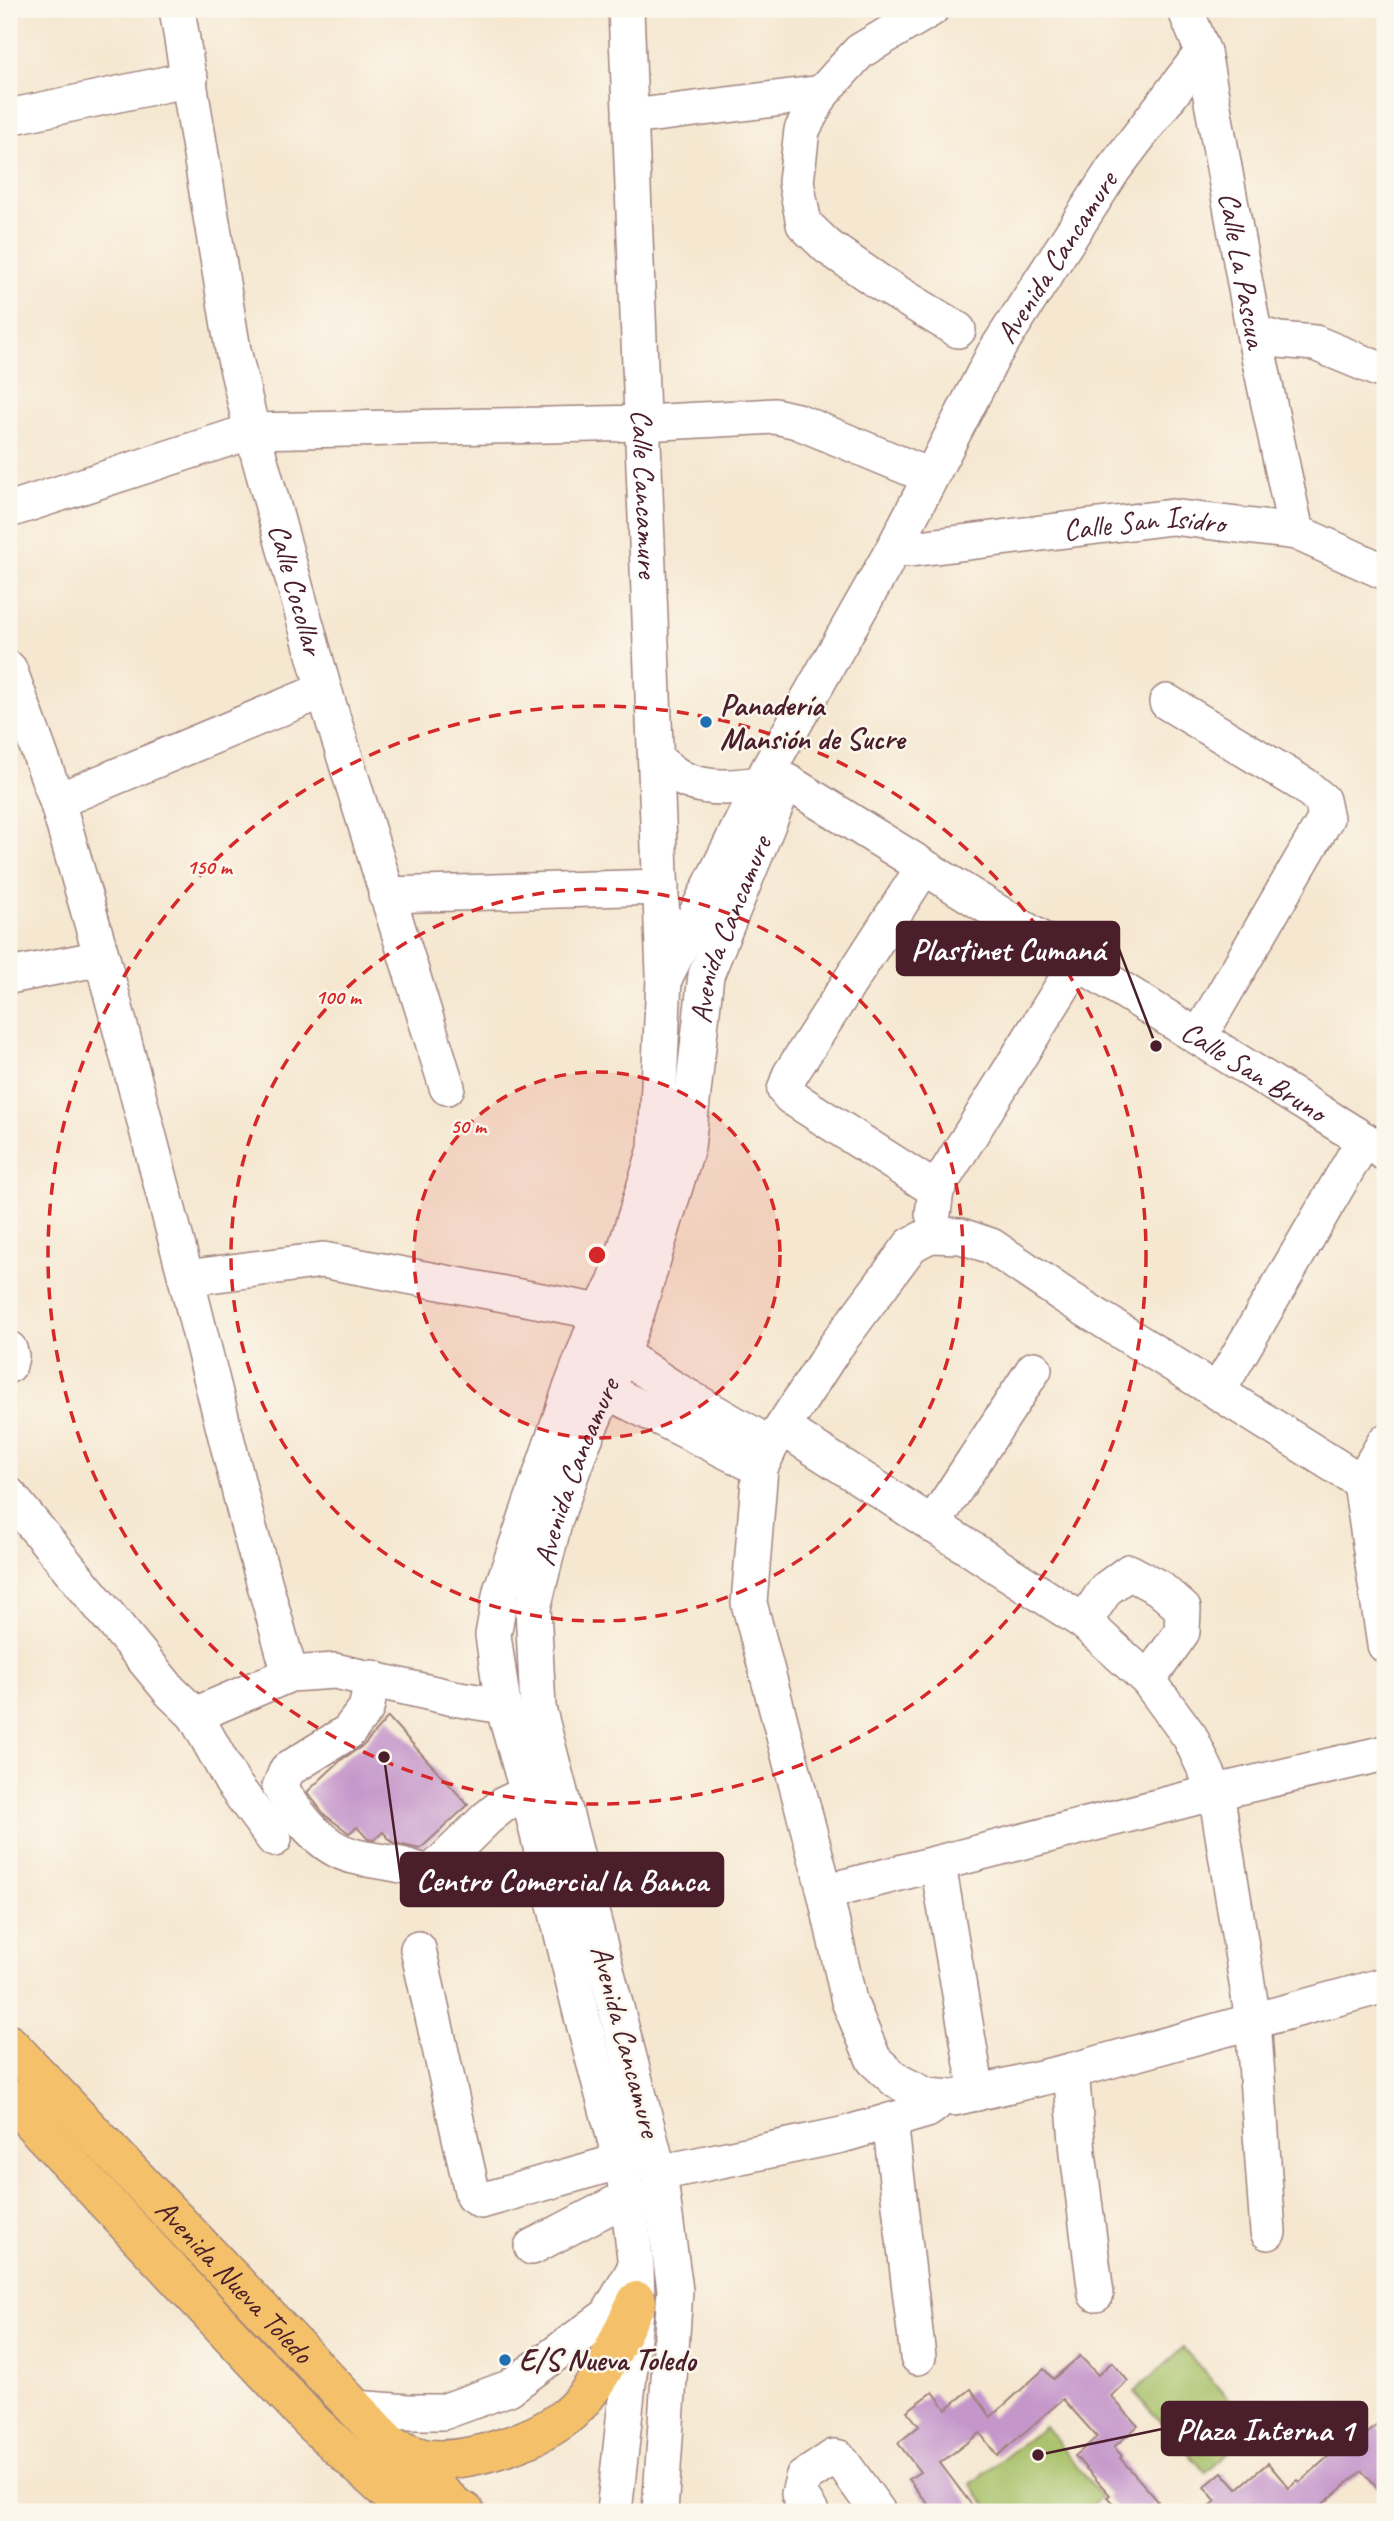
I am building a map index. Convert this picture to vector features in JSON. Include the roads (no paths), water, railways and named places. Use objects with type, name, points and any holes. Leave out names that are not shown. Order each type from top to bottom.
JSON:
[{"type":"main road","name":"Avenida Nueva Toledo","points":[[9,2044],[391,2446],[456,2507],[465,2512]]},
{"type":"main road","name":"Avenida Nueva Toledo","points":[[9,2098],[387,2500],[409,2512]]},
{"type":"main road","points":[[391,2446],[428,2459],[474,2455],[512,2445],[571,2413],[598,2377],[636,2284]]},
{"type":"street","name":"Calle Cocollar","points":[[177,9],[233,350],[252,431],[324,690],[447,1087]]},
{"type":"street","name":"Calle Cancamure","points":[[626,9],[664,979]]},
{"type":"street","points":[[931,9],[860,51],[822,93],[802,130],[796,181],[804,224],[828,247],[958,330]]},
{"type":"street","name":"Calle La Pascua","points":[[1185,9],[1203,52],[1254,334],[1296,532]]},
{"type":"street","name":"Avenida Cancamure","points":[[660,2512],[675,2290],[659,2173],[538,1707],[533,1608],[555,1519],[581,1447],[591,1382],[595,1327],[615,1283],[656,1149],[664,979],[902,549],[929,476],[994,354],[1113,170],[1203,52]]},
{"type":"street","points":[[9,117],[190,79]]},
{"type":"street","points":[[631,117],[822,93]]},
{"type":"street","points":[[1254,334],[1279,340],[1315,342],[1385,372]]},
{"type":"street","points":[[9,510],[252,431],[643,422],[775,416],[797,421],[929,476]]},
{"type":"street","name":"Calle San Isidro","points":[[902,549],[1172,517],[1296,532],[1385,572]]},
{"type":"street","points":[[9,669],[57,800],[102,958],[248,1528],[290,1674]]},
{"type":"street","points":[[57,800],[324,690]]},
{"type":"street","points":[[1167,702],[1304,785],[1322,800],[1326,818],[1199,1037]]},
{"type":"street","points":[[656,760],[686,781],[706,786],[774,782]]},
{"type":"street","name":"Avenida Cancamure","points":[[614,2512],[636,2284],[628,2197],[528,1793],[503,1706],[492,1635],[501,1591],[591,1382],[621,1354],[660,1238],[687,1147],[706,975],[774,782]]},
{"type":"street","name":"Calle San Bruno","points":[[774,782],[923,868],[1375,1147]]},
{"type":"street","points":[[923,868],[790,1075],[785,1090],[791,1097],[936,1190]]},
{"type":"street","points":[[386,895],[661,887]]},
{"type":"street","points":[[9,976],[102,958]]},
{"type":"street","points":[[930,1235],[936,1190],[1077,964]]},
{"type":"street","points":[[1219,1391],[1375,1147]]},
{"type":"street","points":[[1373,1490],[1068,1298],[991,1246],[961,1236],[930,1235],[911,1245],[835,1347],[772,1447],[749,1603],[825,1892],[849,2001],[874,2060],[897,2081],[927,2096],[954,2098],[1071,2071],[1385,1985]]},
{"type":"street","points":[[186,1278],[323,1260],[595,1327],[666,1403]]},
{"type":"street","points":[[9,1349],[9,1365]]},
{"type":"street","points":[[932,1525],[1034,1369]]},
{"type":"street","points":[[591,1382],[666,1403],[772,1447],[932,1525],[1084,1622],[1148,1680],[1190,1737],[1216,1792],[1253,2020],[1268,2232]]},
{"type":"street","points":[[1385,1443],[1373,1490],[1385,1646]]},
{"type":"street","points":[[9,1495],[171,1692],[195,1715],[232,1782],[274,1839]]},
{"type":"street","points":[[1084,1622],[1105,1589],[1129,1572],[1159,1588],[1183,1609],[1182,1632],[1148,1680]]},
{"type":"street","points":[[195,1715],[290,1674],[335,1671],[453,1698],[503,1706]]},
{"type":"street","points":[[373,1678],[366,1709],[348,1732],[287,1770],[280,1787],[290,1804],[320,1839],[351,1856],[400,1864],[421,1872],[432,1872],[487,1818],[503,1805],[528,1793]]},
{"type":"street","points":[[825,1892],[1216,1792],[1385,1753]]},
{"type":"street","points":[[938,1864],[977,2093]]},
{"type":"street","points":[[418,1949],[473,2196],[481,2201],[621,2161]]},
{"type":"street","points":[[1071,2071],[1096,2294]]},
{"type":"street","points":[[659,2173],[842,2135],[928,2110],[938,2098]]},
{"type":"street","points":[[890,2121],[918,2357]]},
{"type":"street","points":[[532,2247],[628,2197]]},
{"type":"street","points":[[355,2408],[443,2412],[509,2388],[608,2315],[636,2284]]},
{"type":"street","points":[[811,2512],[799,2494],[803,2478],[834,2457],[839,2458],[878,2512]]},
{"type":"place","name":"Panadería Mansión de Sucre","points":[[706,722]]},
{"type":"place","name":"Plastinet Cumaná","points":[[1156,1046]]},
{"type":"place","name":"Centro Comercial la Banca","points":[[384,1757]]},
{"type":"place","name":"E/S Nueva Toledo","points":[[505,2360]]},
{"type":"place","name":"Plaza Interna 1","points":[[1038,2455]]}]
